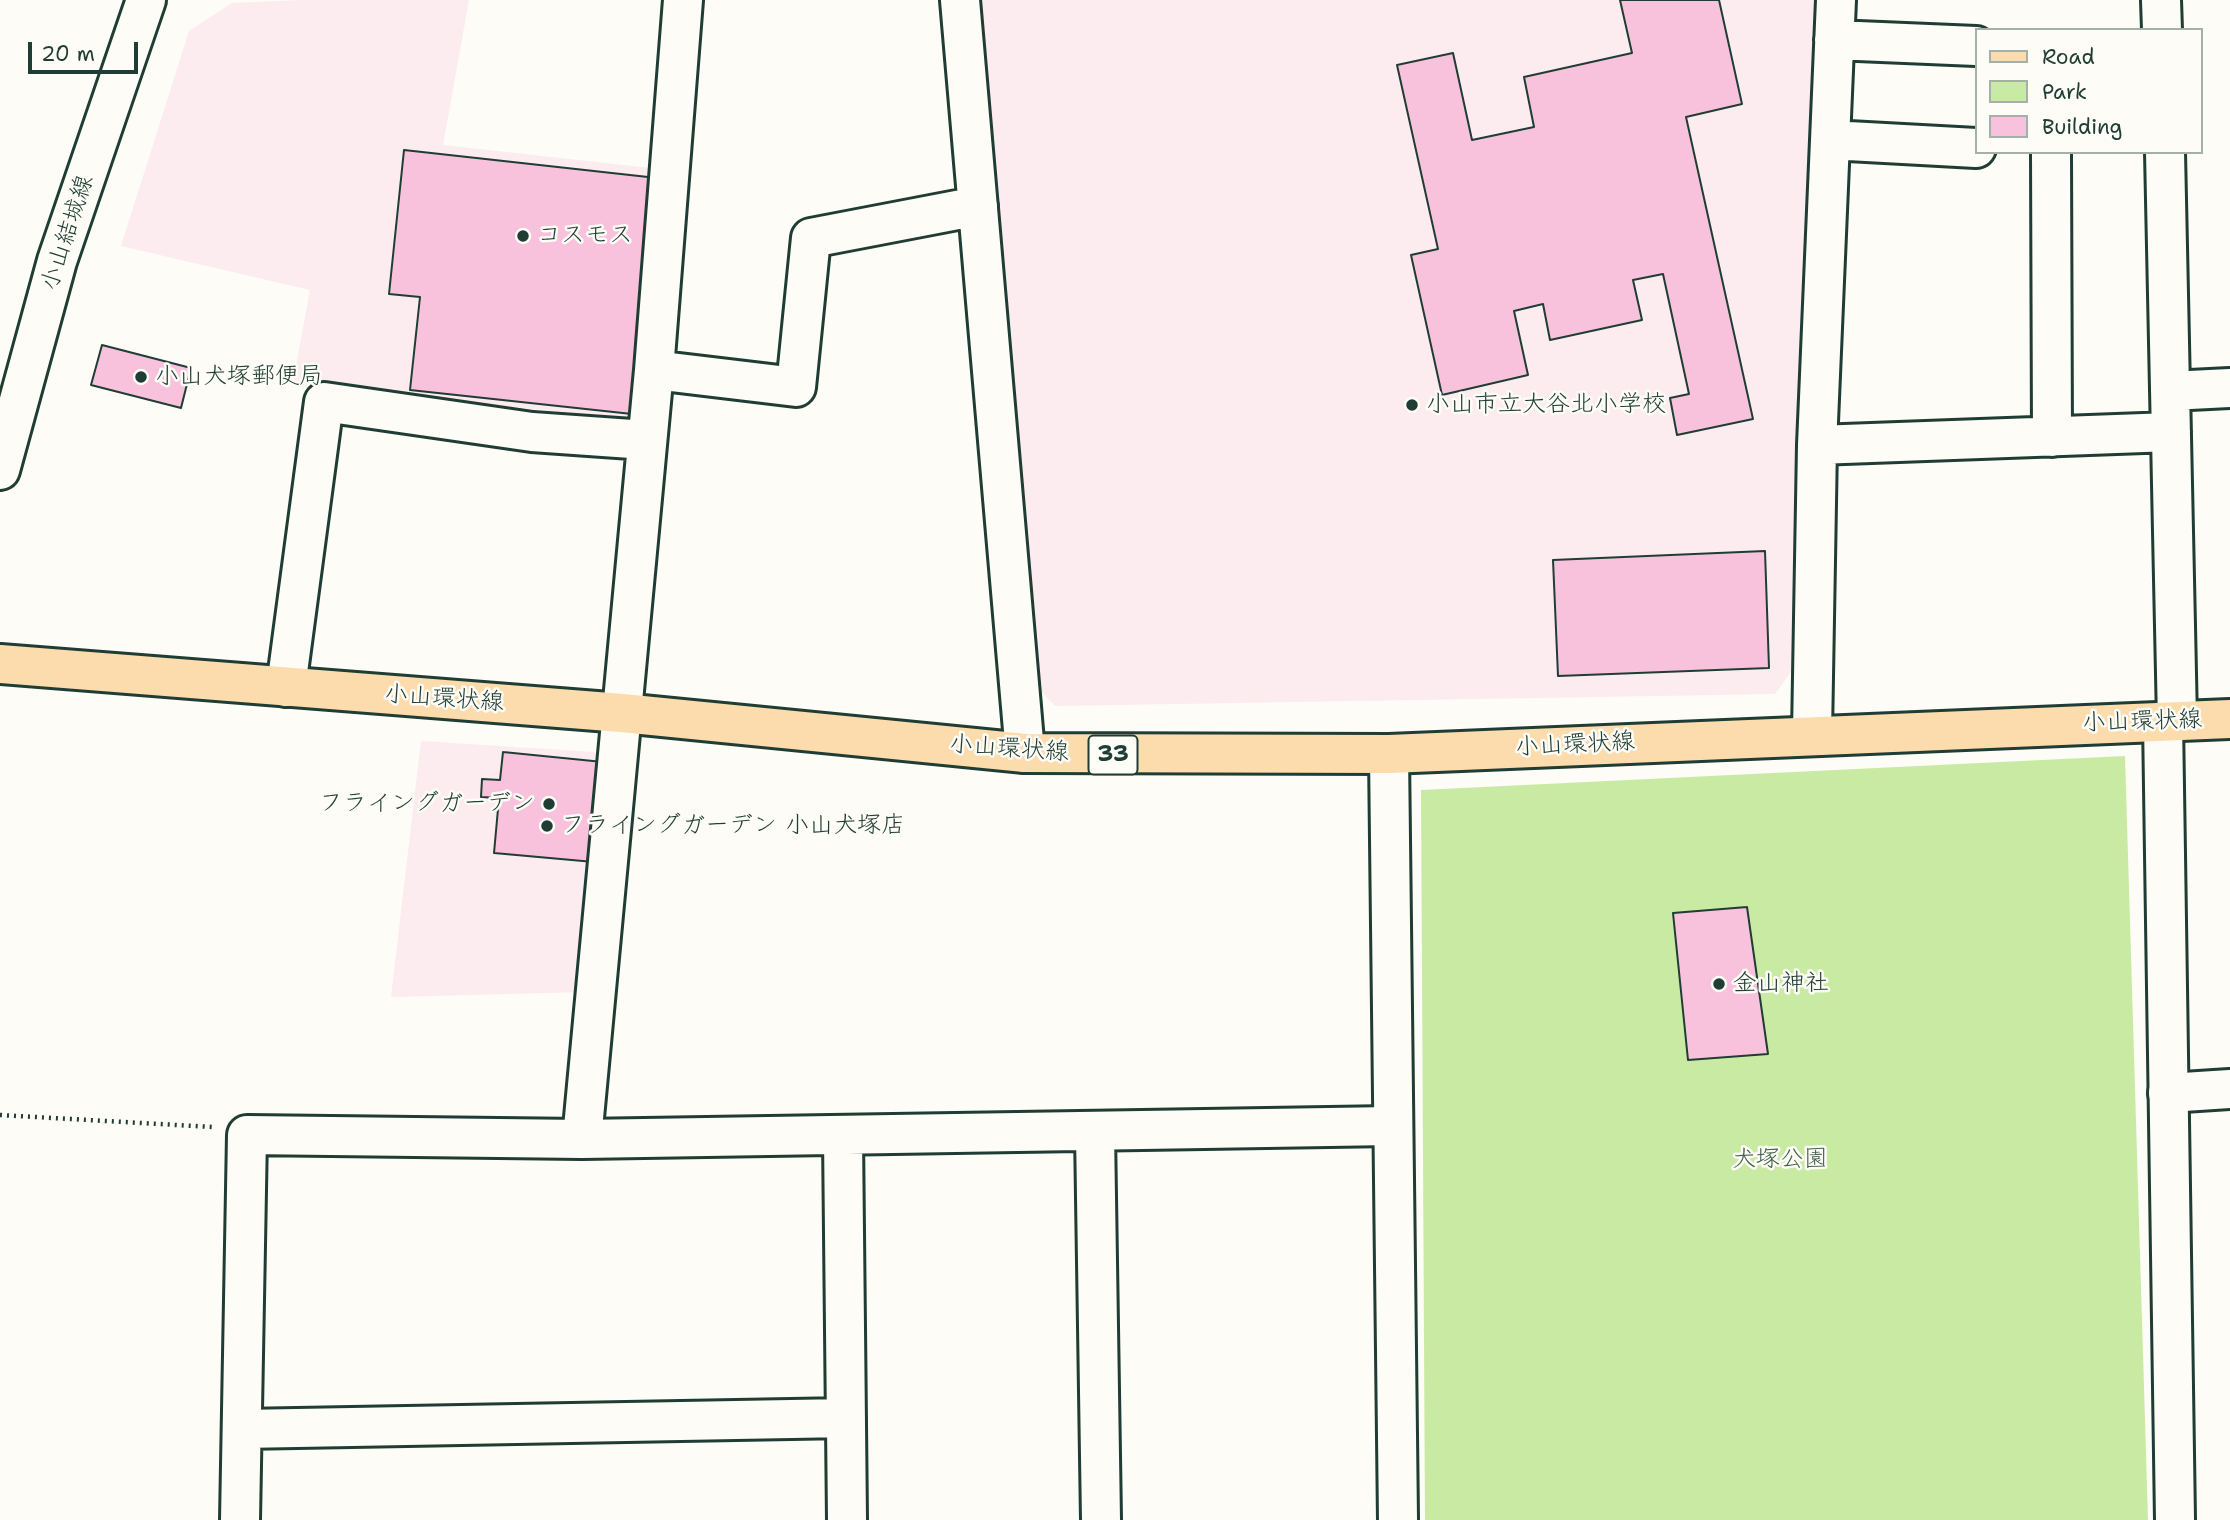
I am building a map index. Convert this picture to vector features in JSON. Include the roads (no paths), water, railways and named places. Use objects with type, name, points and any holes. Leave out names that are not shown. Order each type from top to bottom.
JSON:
[{"type":"main road","name":"小山環状線","points":[[0,664],[622,713],[1025,753],[1389,754],[1812,734],[2230,719]]},
{"type":"street","name":"小山結城線","points":[[0,470],[57,261],[146,0]]},
{"type":"street","points":[[582,1139],[654,370],[682,0]]},
{"type":"street","points":[[960,0],[1025,753]]},
{"type":"street","points":[[1812,734],[1817,445],[1836,0]]},
{"type":"street","points":[[2161,0],[2162,28]]},
{"type":"street","points":[[1834,40],[1974,46]]},
{"type":"street","points":[[1830,140],[1974,148]]},
{"type":"street","points":[[2051,154],[2052,436]]},
{"type":"street","points":[[2165,154],[2171,432],[2168,1093],[2175,1520]]},
{"type":"street","points":[[654,370],[796,387],[811,238],[978,206]]},
{"type":"street","points":[[2170,391],[2230,388]]},
{"type":"street","points":[[285,687],[324,402],[532,432],[646,440]]},
{"type":"street","points":[[1817,445],[2171,432]]},
{"type":"street","points":[[1389,754],[1391,1126],[1398,1520]]},
{"type":"street","points":[[2168,1093],[2230,1089]]},
{"type":"street","points":[[240,1520],[247,1135],[582,1139],[1391,1126]]},
{"type":"street","points":[[1095,1132],[1101,1520]]},
{"type":"street","points":[[843,1136],[847,1520]]},
{"type":"street","points":[[242,1429],[846,1418]]},
{"type":"place","name":"コスモス","points":[[523,236]]},
{"type":"place","name":"小山犬塚郵便局","points":[[141,377]]},
{"type":"place","name":"小山市立大谷北小学校","points":[[1412,405]]},
{"type":"place","name":"フライングガーデン","points":[[549,804]]},
{"type":"place","name":"フライングガーデン 小山犬塚店","points":[[547,826]]},
{"type":"place","name":"金山神社","points":[[1719,984]]},
{"type":"park label","name":"犬塚公園","points":[[1780,1160]]}]
